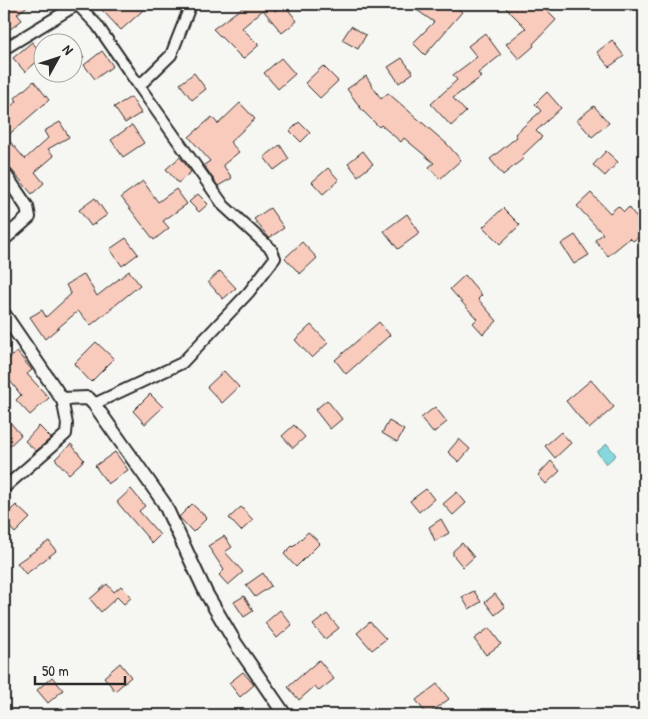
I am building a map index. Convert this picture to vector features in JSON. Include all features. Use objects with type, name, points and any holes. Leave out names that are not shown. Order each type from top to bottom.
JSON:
[{"type":"street","points":[[4,49],[78,4],[98,25],[224,206],[271,249],[275,258],[248,292],[182,364],[94,404]]},
{"type":"street","points":[[140,86],[172,54],[191,4]]},
{"type":"street","points":[[4,173],[27,207],[29,217],[4,239]]},
{"type":"street","points":[[4,314],[62,399],[67,424],[66,434],[4,488]]},
{"type":"street","points":[[62,399],[88,398],[94,404],[164,503],[206,593],[236,644],[285,715]]},
{"type":"water","points":[[607,444],[616,455],[606,464],[597,452]]},
{"type":"building","points":[[4,4],[30,4],[17,14],[22,20],[4,34]]},
{"type":"building","points":[[107,4],[150,4],[121,30],[101,9]]},
{"type":"building","points":[[247,4],[270,4],[275,11],[284,4],[297,21],[282,33],[263,10],[242,28],[259,45],[243,59],[213,29]]},
{"type":"building","points":[[408,4],[453,4],[462,12],[425,55],[413,43],[434,22]]},
{"type":"building","points":[[502,4],[540,4],[556,20],[533,44],[534,46],[519,59],[506,44],[526,28]]},
{"type":"building","points":[[351,26],[366,35],[358,49],[342,40]]},
{"type":"building","points":[[485,33],[501,55],[478,73],[481,77],[453,98],[466,112],[451,126],[431,104],[457,80],[453,75],[477,57],[468,46]]},
{"type":"building","points":[[612,40],[624,56],[609,67],[597,52]]},
{"type":"building","points":[[32,42],[32,66],[25,72],[13,58]]},
{"type":"building","points":[[102,51],[113,66],[95,79],[84,65]]},
{"type":"building","points":[[281,58],[295,74],[278,89],[264,73]]},
{"type":"building","points":[[402,58],[413,73],[399,83],[388,67]]},
{"type":"building","points":[[323,66],[338,81],[320,98],[305,83]]},
{"type":"building","points":[[194,73],[206,89],[192,100],[180,84]]},
{"type":"building","points":[[366,76],[381,99],[388,93],[447,144],[461,160],[440,179],[429,167],[434,163],[404,138],[401,142],[381,125],[379,127],[362,110],[347,89]]},
{"type":"building","points":[[35,82],[49,100],[6,137],[25,159],[48,138],[44,131],[60,122],[69,137],[48,149],[54,156],[35,172],[44,183],[32,194],[10,168],[4,165],[4,112],[17,101],[15,98]]},
{"type":"building","points":[[547,92],[561,108],[536,131],[542,137],[522,156],[524,158],[503,175],[490,159],[517,137],[515,134],[541,111],[535,104]]},
{"type":"building","points":[[131,97],[141,113],[125,123],[114,107]]},
{"type":"building","points":[[240,103],[255,119],[230,142],[239,152],[223,165],[232,178],[218,186],[204,165],[210,161],[189,137],[212,117],[218,124]]},
{"type":"building","points":[[594,106],[609,123],[592,137],[577,120]]},
{"type":"building","points":[[299,122],[310,133],[301,142],[290,131]]},
{"type":"building","points":[[132,125],[144,143],[123,157],[111,140]]},
{"type":"building","points":[[280,145],[289,159],[274,170],[264,157]]},
{"type":"building","points":[[363,151],[373,164],[358,176],[348,163]]},
{"type":"building","points":[[606,151],[618,162],[605,176],[593,165]]},
{"type":"building","points":[[180,157],[191,172],[178,183],[166,169]]},
{"type":"building","points":[[328,168],[339,180],[323,194],[312,182]]},
{"type":"building","points":[[143,181],[158,202],[176,189],[187,204],[163,221],[169,228],[154,240],[121,197]]},
{"type":"building","points":[[591,193],[610,213],[618,206],[624,212],[629,207],[644,228],[644,233],[633,241],[630,238],[608,256],[595,240],[603,234],[577,206]]},
{"type":"building","points":[[198,194],[208,204],[199,212],[189,202]]},
{"type":"building","points":[[95,198],[107,215],[91,226],[79,210]]},
{"type":"building","points":[[270,208],[284,228],[269,238],[254,219]]},
{"type":"building","points":[[503,208],[520,225],[500,244],[483,227]]},
{"type":"building","points":[[407,214],[420,233],[398,249],[384,231]]},
{"type":"building","points":[[575,235],[589,255],[574,264],[561,244]]},
{"type":"building","points":[[126,238],[138,254],[122,266],[110,249]]},
{"type":"building","points":[[302,242],[317,258],[300,274],[285,258]]},
{"type":"building","points":[[129,271],[140,285],[91,325],[78,311],[45,339],[30,317],[42,310],[46,317],[71,294],[66,285],[84,274],[97,296]]},
{"type":"building","points":[[220,271],[236,288],[223,299],[208,282]]},
{"type":"building","points":[[465,275],[482,295],[478,299],[497,321],[483,334],[473,323],[477,319],[450,289]]},
{"type":"building","points":[[379,322],[390,335],[346,374],[335,360]]},
{"type":"building","points":[[311,325],[328,343],[312,358],[295,340]]},
{"type":"building","points":[[96,342],[114,359],[91,382],[74,364]]},
{"type":"building","points":[[17,352],[32,370],[27,374],[49,398],[30,415],[16,400],[21,395],[4,373],[4,362]]},
{"type":"building","points":[[224,371],[239,387],[222,403],[207,387]]},
{"type":"building","points":[[591,380],[614,407],[589,429],[566,401]]},
{"type":"building","points":[[150,394],[163,407],[145,424],[133,411]]},
{"type":"building","points":[[327,400],[342,419],[330,429],[315,410]]},
{"type":"building","points":[[435,407],[447,422],[433,433],[421,418]]},
{"type":"building","points":[[9,421],[21,435],[4,451],[4,426]]},
{"type":"building","points":[[389,421],[404,430],[397,442],[382,433]]},
{"type":"building","points":[[294,425],[305,437],[293,448],[282,436]]},
{"type":"building","points":[[39,426],[51,438],[36,451],[25,441]]},
{"type":"building","points":[[561,432],[571,443],[555,458],[545,446]]},
{"type":"building","points":[[459,439],[470,449],[459,462],[448,452]]},
{"type":"building","points":[[71,444],[84,460],[69,474],[55,459]]},
{"type":"building","points":[[115,452],[128,470],[108,484],[95,466]]},
{"type":"building","points":[[551,461],[560,471],[546,484],[538,475]]},
{"type":"building","points":[[131,489],[145,506],[139,511],[160,535],[152,543],[117,502]]},
{"type":"building","points":[[426,489],[434,499],[419,512],[410,501]]},
{"type":"building","points":[[457,492],[466,503],[453,515],[443,504]]},
{"type":"building","points":[[192,504],[207,518],[193,532],[179,517]]},
{"type":"building","points":[[16,505],[30,518],[15,533],[4,521],[4,517]]},
{"type":"building","points":[[241,507],[253,520],[241,531],[229,518]]},
{"type":"building","points":[[441,519],[449,533],[435,541],[429,527]]},
{"type":"building","points":[[308,532],[320,543],[296,567],[284,554]]},
{"type":"building","points":[[224,536],[232,547],[225,552],[243,572],[228,585],[219,575],[224,570],[208,546]]},
{"type":"building","points":[[49,541],[56,551],[26,574],[17,563]]},
{"type":"building","points":[[462,543],[474,557],[463,567],[453,555],[453,551]]},
{"type":"building","points":[[263,573],[271,586],[255,597],[246,585]]},
{"type":"building","points":[[107,584],[114,592],[121,586],[132,597],[124,604],[117,597],[101,612],[90,599]]},
{"type":"building","points":[[474,591],[481,602],[469,609],[462,597]]},
{"type":"building","points":[[495,594],[505,607],[495,615],[485,602]]},
{"type":"building","points":[[244,596],[253,611],[244,617],[234,602]]},
{"type":"building","points":[[280,610],[292,625],[277,638],[265,623]]},
{"type":"building","points":[[327,614],[339,628],[325,639],[313,625]]},
{"type":"building","points":[[370,622],[386,639],[372,650],[357,633]]},
{"type":"building","points":[[489,628],[501,644],[486,655],[474,639]]},
{"type":"building","points":[[319,660],[334,679],[319,691],[315,686],[299,700],[288,687]]},
{"type":"building","points":[[120,663],[131,677],[115,691],[104,677]]},
{"type":"building","points":[[243,672],[254,685],[240,697],[229,683]]},
{"type":"building","points":[[52,677],[63,690],[48,703],[37,690]]},
{"type":"building","points":[[437,684],[449,699],[427,715],[416,700]]}]
